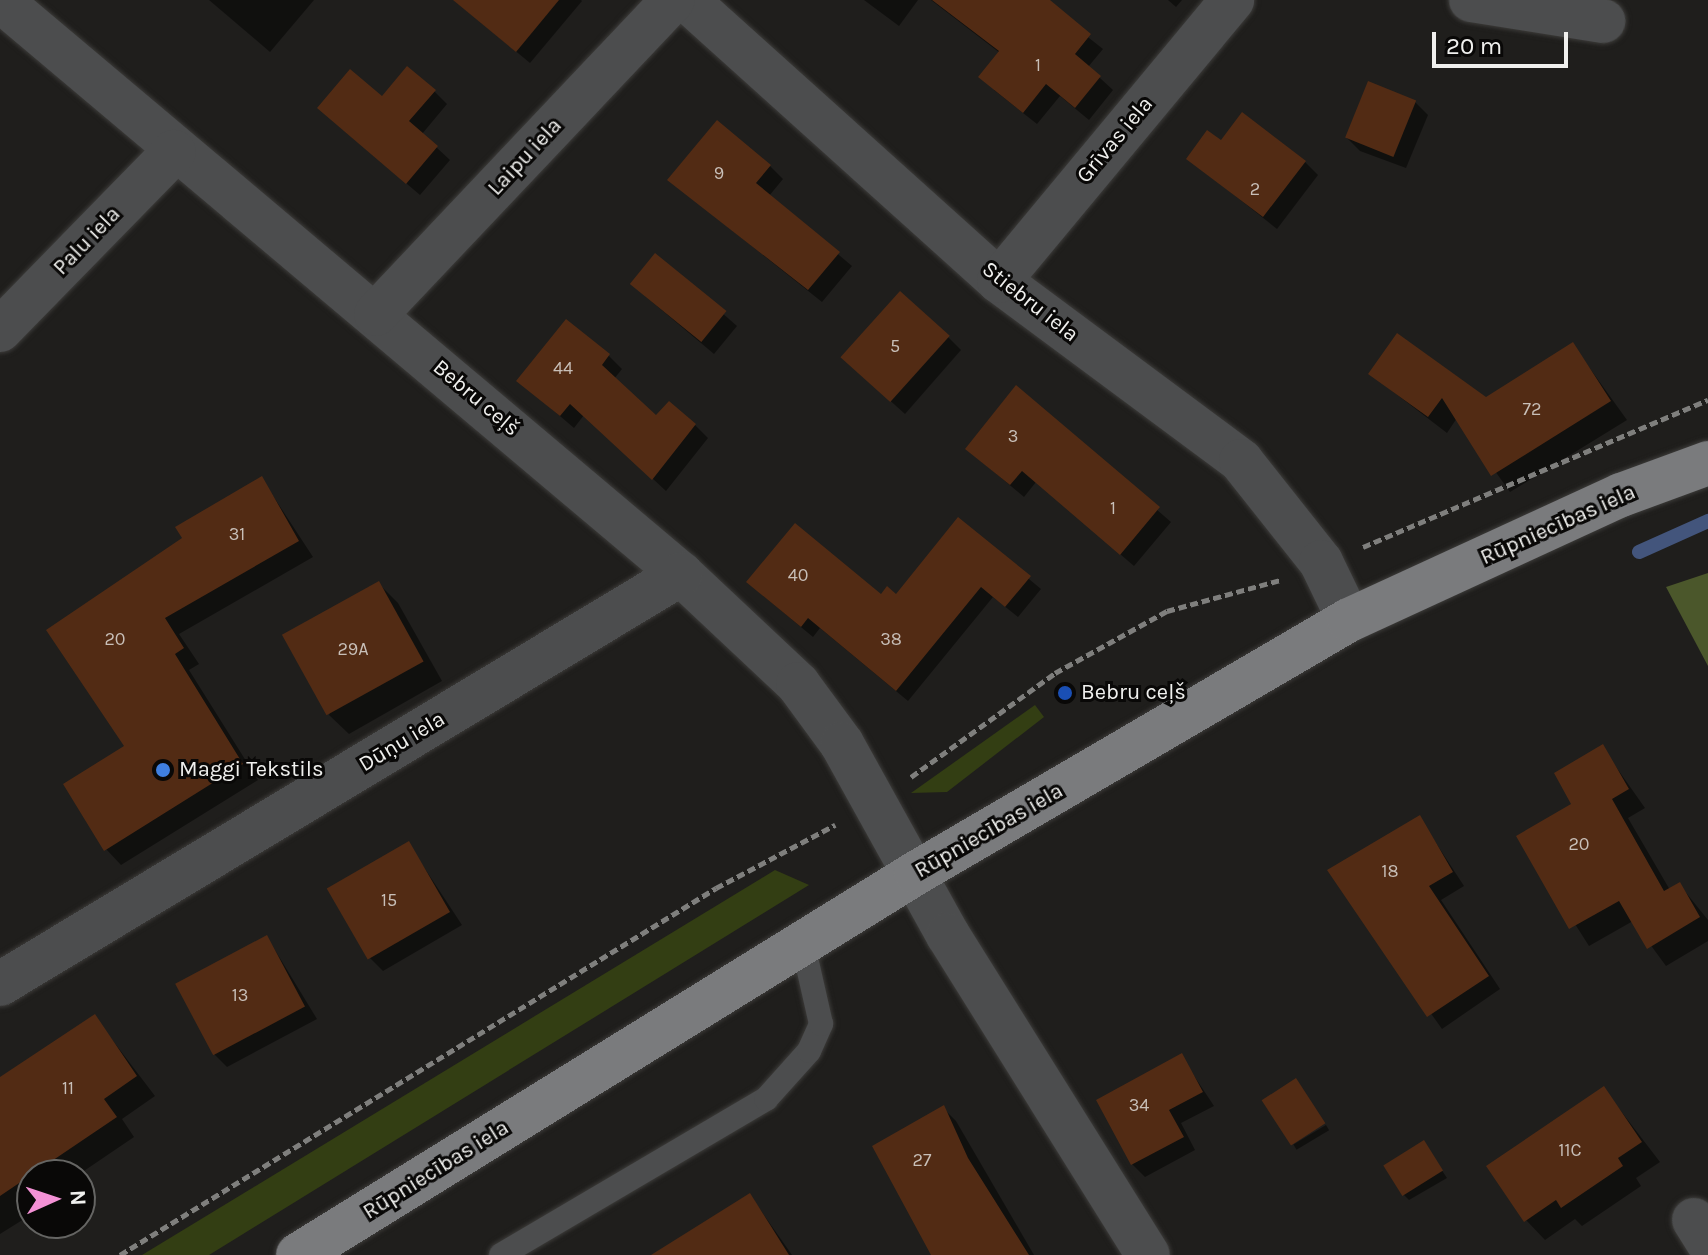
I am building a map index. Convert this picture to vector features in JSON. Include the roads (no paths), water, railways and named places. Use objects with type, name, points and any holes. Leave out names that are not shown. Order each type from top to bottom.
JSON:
[{"type":"main road","name":"Rūpniecības iela","points":[[298,1255],[916,873],[1349,620],[1621,495],[1708,463]]},
{"type":"street","name":"Bebru ceļš","points":[[0,0],[174,152],[376,314],[681,574],[798,684],[1148,1255]]},
{"type":"street","name":"Laipu iela","points":[[376,314],[673,0]]},
{"type":"street","name":"Stiebru iela","points":[[687,0],[999,281],[1241,461],[1321,562],[1349,620]]},
{"type":"street","name":"Grīvas iela","points":[[999,281],[1232,0]]},
{"type":"street","points":[[1471,0],[1603,21]]},
{"type":"street","name":"Palu iela","points":[[0,330],[174,152]]},
{"type":"street","name":"Dūņu iela","points":[[0,984],[681,574]]},
{"type":"lane","points":[[501,1255],[766,1099],[809,1051],[821,1024],[803,945]]},
{"type":"waterway","points":[[1639,552],[1708,521]]},
{"type":"place","name":"Bebru ceļš","points":[[1065,693]]},
{"type":"place","name":"Maggi Tekstils","points":[[163,770]]}]
